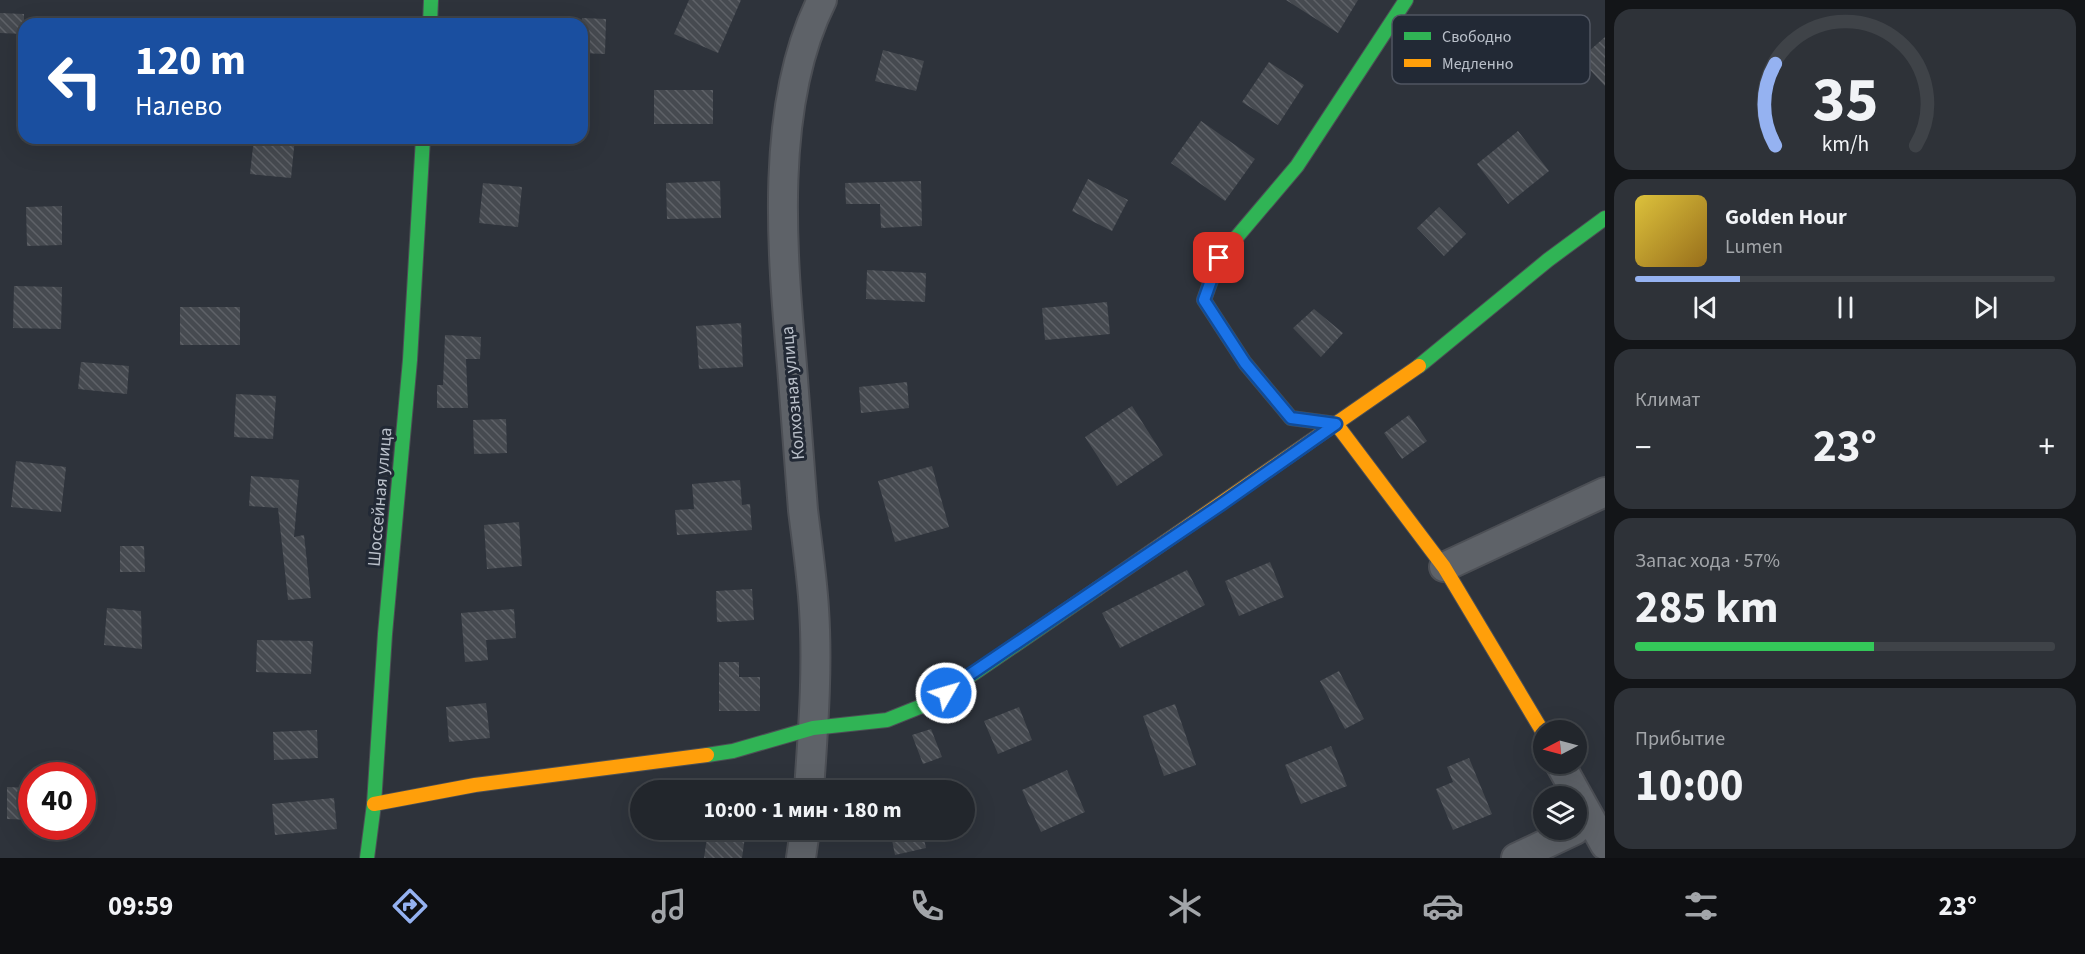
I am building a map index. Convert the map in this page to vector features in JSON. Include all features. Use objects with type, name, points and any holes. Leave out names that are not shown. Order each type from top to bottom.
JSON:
[{"type":"street","points":[[430,18],[431,0]]},
{"type":"street","name":"Колхозная улица","points":[[809,780],[813,728],[814,610],[797,443],[786,302],[783,201],[786,147],[801,54],[812,20],[822,0]]},
{"type":"street","points":[[1396,15],[1406,0]]},
{"type":"street","points":[[1392,21],[1297,166],[1219,258],[1204,300],[1245,363],[1291,418],[1336,424],[1444,567],[1536,720]]},
{"type":"street","name":"Шоссейная улица","points":[[367,858],[374,804],[385,633],[410,360],[423,144]]},
{"type":"street","points":[[374,804],[475,785],[733,751],[813,728],[887,720],[932,702],[1432,357],[1548,260],[1605,218]]},
{"type":"street","points":[[1444,567],[1605,492]]},
{"type":"street","points":[[801,858],[804,840]]},
{"type":"street","points":[[1516,858],[1563,840]]},
{"type":"building","points":[[689,0],[741,0],[718,53],[674,34]]},
{"type":"building","points":[[1286,0],[1358,0],[1338,33]]},
{"type":"building","points":[[0,13],[24,14],[24,18],[18,18],[18,34],[0,33]]},
{"type":"building","points":[[588,18],[606,19],[605,54],[588,53]]},
{"type":"building","points":[[1605,37],[1605,86],[1590,70],[1590,50]]},
{"type":"building","points":[[883,50],[924,61],[916,91],[875,81]]},
{"type":"building","points":[[1269,62],[1304,85],[1278,125],[1242,102]]},
{"type":"building","points":[[654,90],[713,90],[713,124],[654,124]]},
{"type":"building","points":[[1201,121],[1255,159],[1225,201],[1171,163]]},
{"type":"building","points":[[1518,131],[1549,171],[1508,204],[1477,164]]},
{"type":"building","points":[[253,144],[294,144],[291,178],[250,174]]},
{"type":"building","points":[[1088,179],[1128,200],[1112,231],[1072,211]]},
{"type":"building","points":[[720,181],[721,218],[667,219],[666,183]]},
{"type":"building","points":[[921,181],[922,226],[881,228],[880,204],[846,204],[845,183]]},
{"type":"building","points":[[483,183],[522,187],[518,227],[479,223]]},
{"type":"building","points":[[62,206],[62,245],[27,246],[26,207]]},
{"type":"building","points":[[1439,207],[1466,234],[1444,256],[1417,228]]},
{"type":"building","points":[[867,270],[926,273],[925,302],[866,299]]},
{"type":"building","points":[[14,286],[62,287],[61,329],[13,328]]},
{"type":"building","points":[[1107,302],[1110,334],[1045,340],[1042,308]]},
{"type":"building","points":[[180,307],[240,307],[240,345],[180,345]]},
{"type":"building","points":[[1314,309],[1343,333],[1321,357],[1293,328]]},
{"type":"building","points":[[741,323],[743,367],[699,369],[696,326]]},
{"type":"building","points":[[445,335],[481,337],[480,359],[466,359],[468,408],[437,408],[437,385],[443,385]]},
{"type":"building","points":[[81,362],[129,366],[127,394],[78,389]]},
{"type":"building","points":[[907,382],[909,408],[861,413],[859,387]]},
{"type":"building","points":[[236,394],[276,396],[273,439],[234,437]]},
{"type":"building","points":[[1132,406],[1163,455],[1117,486],[1085,437]]},
{"type":"building","points":[[1409,415],[1427,441],[1402,459],[1384,433]]},
{"type":"building","points":[[506,419],[507,453],[474,454],[473,420]]},
{"type":"building","points":[[16,461],[66,467],[61,512],[11,507]]},
{"type":"building","points":[[932,466],[949,527],[895,542],[878,481]]},
{"type":"building","points":[[251,476],[299,480],[294,537],[304,535],[311,598],[288,600],[278,508],[249,506]]},
{"type":"building","points":[[740,480],[742,505],[750,504],[752,530],[677,535],[675,510],[694,509],[692,484]]},
{"type":"building","points":[[519,522],[522,566],[487,569],[484,525]]},
{"type":"building","points":[[120,546],[144,546],[145,572],[120,572]]},
{"type":"building","points":[[1270,562],[1284,597],[1239,616],[1225,581]]},
{"type":"building","points":[[1187,570],[1205,605],[1120,648],[1102,613]]},
{"type":"building","points":[[752,589],[754,620],[717,622],[716,591]]},
{"type":"building","points":[[107,608],[141,611],[142,649],[104,645]]},
{"type":"building","points":[[514,609],[516,638],[486,640],[488,660],[465,662],[461,613]]},
{"type":"building","points":[[257,640],[313,641],[311,674],[256,672]]},
{"type":"building","points":[[719,662],[739,662],[739,677],[760,677],[760,711],[719,711]]},
{"type":"building","points":[[1339,671],[1364,719],[1345,729],[1320,681]]},
{"type":"building","points":[[486,703],[490,738],[449,742],[446,707]]},
{"type":"building","points":[[1175,704],[1196,765],[1164,776],[1143,716]]},
{"type":"building","points":[[1019,707],[1032,740],[998,754],[984,721]]},
{"type":"building","points":[[931,729],[942,757],[923,764],[912,735]]},
{"type":"building","points":[[317,730],[318,758],[274,760],[273,732]]},
{"type":"building","points":[[1331,746],[1347,786],[1301,804],[1285,765]]},
{"type":"building","points":[[1469,758],[1492,814],[1453,830],[1436,789],[1453,782],[1447,767]]},
{"type":"building","points":[[1067,770],[1085,812],[1041,832],[1022,790]]},
{"type":"building","points":[[7,787],[18,787],[18,819],[7,819]]},
{"type":"building","points":[[334,798],[337,829],[275,835],[272,804]]},
{"type":"building","points":[[707,840],[745,840],[742,858],[704,858]]},
{"type":"building","points":[[892,840],[924,840],[926,848],[895,855]]},
{"type":"traffic: fast","points":[[430,18],[431,0]]},
{"type":"traffic: fast","points":[[1396,15],[1406,0]]},
{"type":"traffic: fast","points":[[1340,429],[1336,424],[1291,418],[1245,363],[1204,300],[1219,258],[1297,166],[1392,21]]},
{"type":"traffic: fast","points":[[367,858],[374,804],[385,634],[410,360],[423,144]]},
{"type":"traffic: fast","points":[[1419,366],[1548,260],[1605,218]]},
{"type":"traffic: fast","points":[[707,755],[733,751],[813,728],[887,720],[932,702],[1097,589]]},
{"type":"traffic: slow","points":[[1097,589],[1419,366]]},
{"type":"traffic: slow","points":[[1340,429],[1444,567],[1536,720]]},
{"type":"traffic: slow","points":[[374,804],[475,785],[707,755]]},
{"type":"route","points":[[946,693],[1336,424],[1291,418],[1245,363],[1204,300],[1219,258]]}]
